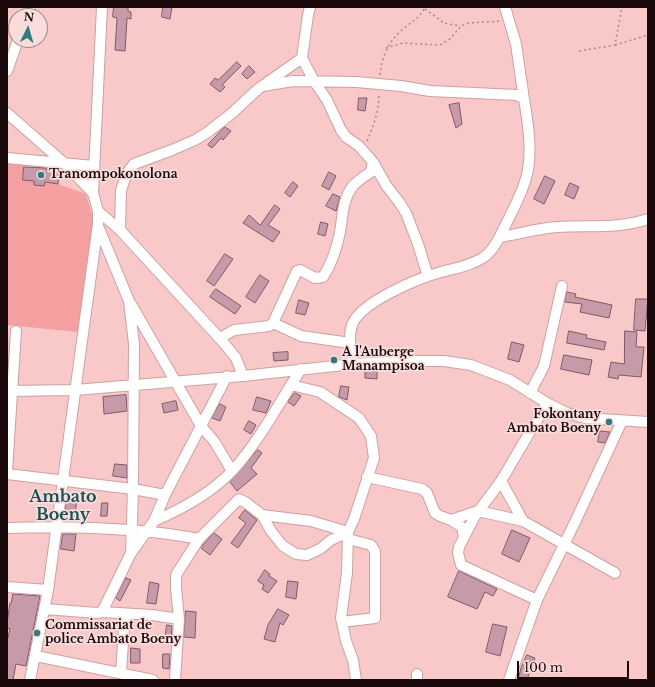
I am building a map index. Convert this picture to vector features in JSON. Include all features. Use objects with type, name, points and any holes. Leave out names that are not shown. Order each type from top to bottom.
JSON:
[{"type":"street","points":[[30,680],[48,590],[98,224],[98,211],[93,193],[102,7]]},
{"type":"street","points":[[310,7],[302,58],[314,81],[327,100],[341,130],[346,137],[359,146],[373,162],[386,185],[406,213],[428,276]]},
{"type":"street","points":[[353,364],[350,332],[353,323],[364,309],[406,285],[428,276],[473,263],[485,256],[500,237],[526,178],[529,160],[528,122],[516,44],[505,7]]},
{"type":"street","points":[[7,70],[15,48]]},
{"type":"street","points":[[120,230],[121,190],[127,173],[134,164],[172,150],[195,140],[208,132],[231,114],[258,89],[302,58]]},
{"type":"street","points":[[263,86],[293,81],[356,82],[430,91],[517,95],[524,99]]},
{"type":"street","points":[[7,113],[64,163],[93,193]]},
{"type":"street","points":[[7,158],[94,166]]},
{"type":"street","points":[[220,338],[234,330],[269,326],[272,323],[297,271],[300,270],[315,278],[323,278],[330,266],[336,249],[342,214],[347,198],[352,187],[371,172],[373,162]]},
{"type":"street","points":[[98,211],[120,230],[220,338],[236,358],[243,376]]},
{"type":"street","points":[[500,237],[558,227],[606,227],[635,224],[648,219]]},
{"type":"street","points":[[98,224],[129,301],[201,426],[214,441],[232,471]]},
{"type":"street","points":[[530,393],[544,366],[562,286]]},
{"type":"street","points":[[129,301],[134,344],[133,531],[131,554]]},
{"type":"street","points":[[272,323],[301,336],[350,343]]},
{"type":"street","points":[[16,331],[10,391],[7,472],[62,481],[133,489],[164,495]]},
{"type":"street","points":[[10,391],[75,390],[175,382],[227,376],[243,376],[353,364],[402,361],[444,361],[471,365],[510,380],[547,403],[567,413],[585,418],[648,422]]},
{"type":"street","points":[[154,521],[174,512],[205,493],[219,484],[232,471],[249,450],[301,369]]},
{"type":"street","points":[[102,612],[131,554],[154,521],[164,495],[227,376]]},
{"type":"street","points":[[291,385],[320,392],[359,418],[371,436],[374,458],[348,536],[347,573],[341,618],[346,641],[353,660],[356,680]]},
{"type":"street","points":[[538,600],[461,565],[458,553],[459,547],[478,511],[501,481],[547,403]]},
{"type":"street","points":[[508,680],[538,600],[622,421]]},
{"type":"street","points":[[367,477],[422,489],[427,493],[435,514],[451,520],[462,527],[464,537]]},
{"type":"street","points":[[501,481],[523,521]]},
{"type":"street","points":[[175,680],[180,619],[176,575],[199,539],[239,499],[262,515],[271,531],[283,546],[296,554],[307,555],[320,549],[331,540],[348,536]]},
{"type":"street","points":[[451,520],[478,511],[523,521],[615,573]]},
{"type":"street","points":[[262,515],[311,521],[371,545],[375,551],[375,618],[342,622]]},
{"type":"street","points":[[7,528],[56,527],[168,533],[199,539]]},
{"type":"street","points":[[7,587],[48,590]]},
{"type":"street","points":[[45,609],[152,615],[180,619]]},
{"type":"street","points":[[121,672],[125,614]]},
{"type":"street","points":[[36,656],[121,672],[153,680]]},
{"type":"path","points":[[615,45],[622,7]]},
{"type":"path","points":[[363,150],[375,122],[379,103],[379,84],[382,61],[386,48],[403,29],[415,20],[425,8],[444,23],[461,26]]},
{"type":"path","points":[[386,48],[403,43],[440,45],[450,39],[461,26],[468,23],[509,20]]},
{"type":"path","points":[[579,51],[615,45],[648,35]]},
{"type":"shaded area","points":[[7,163],[24,165],[23,180],[34,181],[34,185],[44,186],[45,183],[58,184],[86,194],[94,221],[79,332],[7,325]]},
{"type":"building","points":[[114,7],[128,7],[128,11],[131,12],[131,19],[127,18],[125,51],[115,50],[117,18],[113,17]]},
{"type":"building","points":[[163,7],[172,7],[170,19],[162,17]]},
{"type":"building","points":[[237,62],[241,66],[222,85],[225,87],[220,92],[210,84],[215,78],[218,80]]},
{"type":"building","points":[[249,66],[255,72],[247,79],[242,74]]},
{"type":"building","points":[[359,98],[367,98],[365,111],[358,110]]},
{"type":"building","points":[[459,103],[462,124],[456,128],[449,105]]},
{"type":"building","points":[[225,127],[231,131],[223,140],[221,138],[212,148],[208,145]]},
{"type":"building","name":"Tranompokonolona","points":[[24,167],[46,168],[59,171],[58,184],[45,182],[44,186],[34,185],[34,181],[23,180]]},
{"type":"building","points":[[329,172],[336,176],[329,190],[322,186]]},
{"type":"building","points":[[545,176],[555,181],[544,204],[534,199]]},
{"type":"building","points":[[293,182],[298,186],[290,197],[285,193]]},
{"type":"building","points":[[570,183],[579,187],[574,199],[565,195]]},
{"type":"building","points":[[333,194],[340,197],[336,211],[326,206]]},
{"type":"building","points":[[275,205],[280,209],[268,225],[280,232],[273,242],[243,223],[249,215],[260,225]]},
{"type":"building","points":[[321,222],[328,224],[325,236],[318,234]]},
{"type":"building","points":[[225,254],[233,259],[214,286],[207,281]]},
{"type":"building","points":[[260,275],[269,281],[255,303],[246,297]]},
{"type":"building","points":[[216,289],[241,306],[235,314],[210,297]]},
{"type":"building","points":[[567,292],[576,294],[575,297],[612,305],[609,318],[580,312],[582,304],[565,302]]},
{"type":"building","points":[[636,299],[648,299],[645,331],[634,330]]},
{"type":"building","points":[[299,300],[309,303],[305,315],[296,313]]},
{"type":"building","points":[[569,331],[587,335],[586,338],[606,342],[604,350],[567,343]]},
{"type":"building","points":[[625,331],[637,332],[636,347],[644,347],[641,377],[619,375],[618,379],[608,377],[611,362],[624,364]]},
{"type":"building","points":[[512,342],[524,345],[519,362],[508,359]]},
{"type":"building","points":[[288,352],[288,360],[274,361],[273,353]]},
{"type":"building","points":[[564,355],[592,360],[589,375],[561,369]]},
{"type":"building","points":[[377,369],[377,379],[365,378],[365,370]]},
{"type":"building","points":[[341,386],[349,387],[347,400],[339,397]]},
{"type":"building","points":[[295,393],[301,396],[294,406],[288,402]]},
{"type":"building","points":[[126,395],[127,411],[104,414],[103,397]]},
{"type":"building","points":[[257,397],[271,401],[266,413],[253,410]]},
{"type":"building","points":[[176,401],[178,410],[164,413],[162,404]]},
{"type":"building","points":[[220,404],[226,407],[220,421],[212,418]]},
{"type":"building","points":[[249,421],[256,425],[251,434],[244,430]]},
{"type":"building","points":[[600,431],[610,432],[605,443],[598,442]]},
{"type":"building","points":[[258,450],[262,453],[251,468],[257,474],[237,491],[230,482]]},
{"type":"building","points":[[115,464],[127,465],[127,478],[113,476]]},
{"type":"building","points":[[67,496],[77,497],[75,516],[65,515]]},
{"type":"building","points":[[102,503],[108,503],[107,516],[101,516]]},
{"type":"building","points":[[245,510],[257,520],[238,548],[231,543],[246,523],[239,518]]},
{"type":"building","points":[[512,530],[530,538],[519,562],[502,554]]},
{"type":"building","points":[[214,533],[222,539],[210,555],[201,548]]},
{"type":"building","points":[[63,534],[76,534],[74,551],[61,549]]},
{"type":"building","points":[[265,570],[270,574],[269,576],[277,581],[268,593],[262,589],[264,585],[258,581]]},
{"type":"building","points":[[459,571],[497,589],[493,596],[485,592],[477,609],[448,597]]},
{"type":"building","points":[[126,578],[131,580],[120,601],[116,598]]},
{"type":"building","points":[[288,581],[298,582],[296,599],[286,597]]},
{"type":"building","points":[[150,582],[159,584],[156,604],[147,603]]},
{"type":"building","points":[[13,594],[40,596],[26,666],[16,664],[13,680],[7,680],[7,641],[10,629],[7,628],[7,623]]},
{"type":"building","points":[[278,609],[289,615],[283,625],[280,623],[275,642],[264,639],[268,625]]},
{"type":"building","points":[[186,611],[196,612],[195,638],[184,637]]},
{"type":"building","points":[[493,624],[507,627],[500,656],[486,652]]},
{"type":"building","points":[[167,625],[172,626],[171,641],[165,640]]},
{"type":"building","points":[[131,648],[140,649],[140,663],[131,663]]},
{"type":"building","points":[[163,654],[170,654],[169,669],[163,668]]},
{"type":"building","points":[[527,655],[535,658],[527,680],[518,680],[521,668]]},
{"type":"place","name":"Tranompokonolona","points":[[41,175]]},
{"type":"place","name":"A l'Auberge Manampisoa","points":[[334,360]]},
{"type":"place","name":"Fokontany Ambato Boeny","points":[[609,422]]},
{"type":"place","name":"Commissariat de police Ambato Boeny","points":[[37,633]]},
{"type":"district","name":"Ambato Boeny","points":[[63,506]]}]
